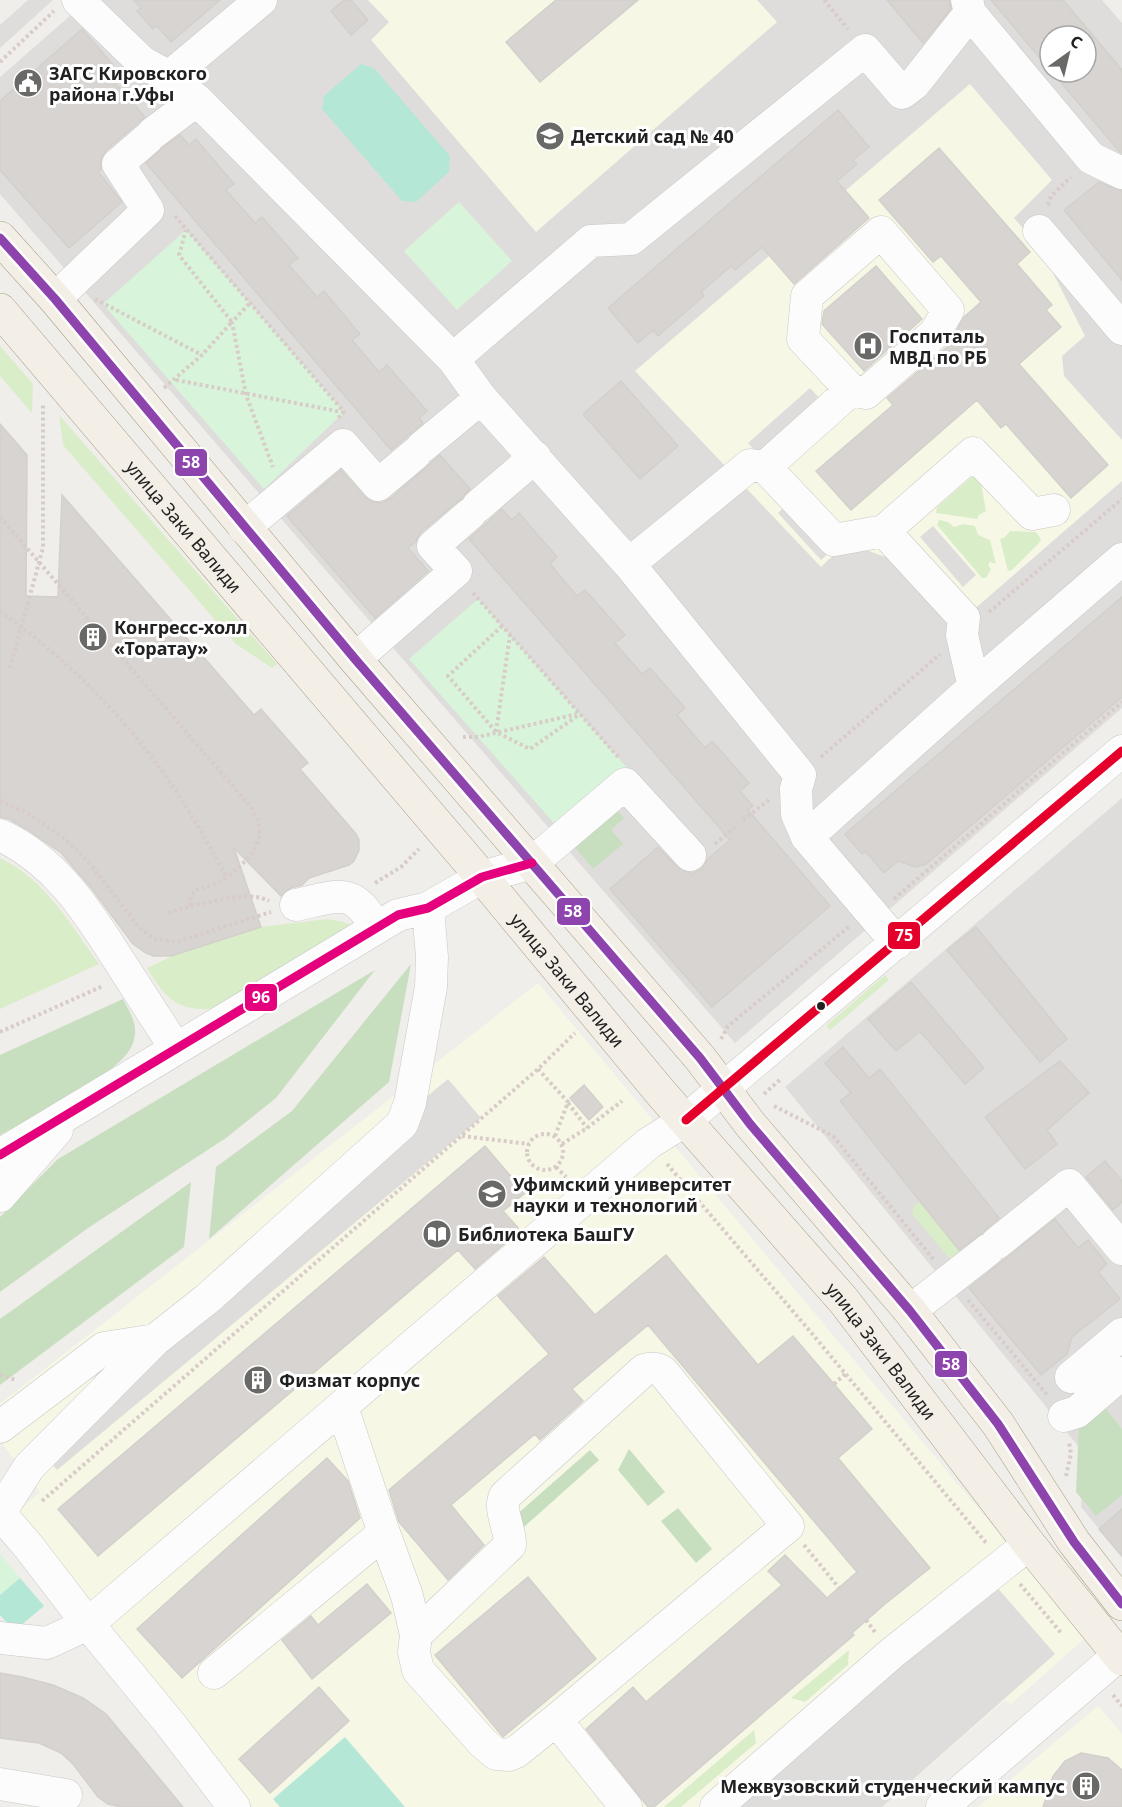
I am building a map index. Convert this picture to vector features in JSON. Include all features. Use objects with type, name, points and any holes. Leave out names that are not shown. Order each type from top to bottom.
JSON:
[{"type":"main road","points":[[0,238],[64,291],[244,528],[700,1058],[723,1089],[910,1311],[998,1424],[1074,1542],[1122,1604]]},
{"type":"main road","name":"улица Заки Валиди","points":[[0,310],[482,877],[661,1093],[844,1301],[1029,1544],[1112,1663]]},
{"type":"street","points":[[169,77],[261,0]]},
{"type":"street","points":[[68,4],[142,62],[169,77],[197,100],[453,359],[481,398],[629,564],[800,775],[796,789],[797,814],[807,837],[897,943]]},
{"type":"street","points":[[453,359],[591,241],[631,239],[865,50],[903,93],[914,84],[969,7],[1091,158],[1122,173]]},
{"type":"street","points":[[64,291],[148,210],[118,164],[197,100]]},
{"type":"street","points":[[1039,231],[1122,329]]},
{"type":"street","points":[[881,232],[948,310],[935,333],[889,375],[866,393],[851,390],[803,339],[807,297],[881,232]]},
{"type":"street","points":[[765,467],[851,390]]},
{"type":"street","points":[[244,528],[343,445],[378,485],[481,398]]},
{"type":"street","points":[[629,564],[750,465],[765,467],[834,540],[884,531],[973,453],[1032,514],[1054,510]]},
{"type":"street","points":[[355,659],[456,571],[433,546],[535,458]]},
{"type":"street","points":[[884,531],[964,618],[962,635],[974,687]]},
{"type":"street","points":[[807,837],[974,687],[1122,559]]},
{"type":"street","points":[[0,1638],[47,1643],[88,1624],[649,1143],[686,1120],[1122,751]]},
{"type":"street","points":[[0,1155],[176,1049],[368,917],[398,915],[428,909],[482,877],[532,863],[625,784],[701,851]]},
{"type":"street","points":[[0,835],[20,844],[39,858],[74,893],[176,1049]]},
{"type":"street","points":[[283,903],[343,897],[352,899],[368,917]]},
{"type":"street","points":[[234,1807],[172,1726],[4,1518],[3,1508],[29,1467],[155,1340],[207,1299],[402,1124],[410,1103],[431,987],[432,957],[428,909]]},
{"type":"street","points":[[0,1196],[38,1154],[70,1113]]},
{"type":"street","points":[[910,1311],[1069,1185],[1122,1250]]},
{"type":"street","points":[[1071,1377],[1122,1334]]},
{"type":"street","points":[[0,1427],[104,1348],[155,1340]]},
{"type":"street","points":[[342,1407],[407,1596],[416,1635],[414,1653],[418,1670],[483,1743],[496,1754],[509,1755],[516,1752],[789,1526],[663,1372],[659,1369],[648,1368],[506,1496],[502,1507],[507,1519],[510,1545],[416,1635]]},
{"type":"street","points":[[1064,1416],[1077,1412],[1122,1373]]},
{"type":"street","points":[[214,1674],[384,1533]]},
{"type":"street","points":[[716,1807],[892,1653],[1029,1544]]},
{"type":"street","points":[[942,1807],[1112,1663]]},
{"type":"street","points":[[556,1720],[626,1807]]},
{"type":"street","points":[[0,1784],[66,1795]]},
{"type":"path","points":[[824,0],[865,50]]},
{"type":"path","points":[[0,62],[68,4]]},
{"type":"path","points":[[1039,231],[1051,196],[1091,158]]},
{"type":"path","points":[[148,210],[173,213],[344,412]]},
{"type":"path","points":[[186,230],[178,255],[232,321],[246,395],[275,471]]},
{"type":"path","points":[[64,291],[103,304],[202,355]]},
{"type":"path","points":[[164,388],[202,355],[249,304]]},
{"type":"path","points":[[175,380],[344,412]]},
{"type":"path","points":[[343,445],[327,428],[344,412]]},
{"type":"path","points":[[10,668],[44,548],[43,415]]},
{"type":"path","points":[[0,517],[251,807],[258,818],[260,827],[258,844],[227,878],[195,890],[190,900],[191,906]]},
{"type":"path","points":[[456,571],[622,762]]},
{"type":"path","points":[[0,611],[22,626],[69,666],[112,710],[152,758],[187,809],[227,878]]},
{"type":"path","points":[[502,626],[448,676],[496,732],[530,749],[579,714]]},
{"type":"path","points":[[496,732],[510,634]]},
{"type":"path","points":[[720,1040],[728,1026],[848,927],[874,917],[1122,702]]},
{"type":"path","points":[[463,737],[478,737],[579,714]]},
{"type":"path","points":[[0,801],[29,814],[65,839],[87,860],[139,927],[154,939],[161,942],[176,942],[258,916]]},
{"type":"path","points":[[701,851],[735,827]]},
{"type":"path","points":[[368,917],[369,889],[377,880],[401,867],[419,849]]},
{"type":"path","points":[[166,913],[191,906],[250,896],[283,903]]},
{"type":"path","points":[[0,1032],[103,986]]},
{"type":"path","points":[[11,1526],[462,1136],[538,1069],[575,1032]]},
{"type":"path","points":[[538,1069],[587,1128]]},
{"type":"path","points":[[562,1144],[622,1101]]},
{"type":"path","points":[[555,1136],[567,1102]]},
{"type":"path","points":[[773,1106],[833,1136],[1064,1416],[1071,1454],[1065,1483]]},
{"type":"path","points":[[549,1134],[555,1136],[562,1144],[563,1157],[556,1167],[545,1171],[534,1166],[527,1155],[529,1144],[538,1136],[549,1134]]},
{"type":"path","points":[[462,1136],[529,1144]]},
{"type":"path","points":[[666,1163],[809,1330],[1067,1640]]},
{"type":"path","points":[[556,1167],[572,1184]]},
{"type":"path","points":[[834,1384],[845,1374]]},
{"type":"path","points":[[0,1375],[19,1381]]},
{"type":"path","points":[[789,1526],[839,1588]]},
{"type":"path","points":[[1112,1663],[1122,1706]]},
{"type":"shaded area","points":[[28,0],[53,0],[0,48],[0,25]]},
{"type":"shaded area","points":[[88,0],[1102,0],[1122,23],[1122,708],[735,1043],[0,194],[0,77]]},
{"type":"shaded area","name":"Детский сад № 40","points":[[368,0],[757,0],[777,22],[536,232],[371,40],[389,22]]},
{"type":"shaded area","name":"Госпиталь МВД по РБ","points":[[970,84],[1052,180],[1014,218],[1041,249],[1085,336],[1062,356],[1064,376],[1122,440],[1122,481],[964,618],[896,561],[853,545],[841,548],[821,567],[635,371]]},
{"type":"shaded area","points":[[124,201],[133,211],[78,258],[69,248]]},
{"type":"shaded area","points":[[170,218],[183,232],[109,297],[96,283]]},
{"type":"shaded area","points":[[810,388],[824,403],[761,458],[748,443]]},
{"type":"shaded area","points":[[789,502],[833,549],[821,560],[778,513]]},
{"type":"shaded area","points":[[933,526],[976,575],[963,587],[920,537]]},
{"type":"shaded area","points":[[639,764],[683,815],[652,841],[608,791]]},
{"type":"shaded area","points":[[1122,798],[1122,1557],[1081,1507],[1082,1451],[785,1087]]},
{"type":"shaded area","name":"Уфимский университет науки и технологий","points":[[538,983],[1086,1637],[1011,1704],[1005,1700],[882,1807],[253,1807],[16,1513],[40,1492],[0,1441],[0,1404]],"holes":[[[367,1584],[390,1612],[367,1632],[344,1603]]]},
{"type":"shaded area","points":[[448,1079],[481,1118],[57,1470],[41,1450],[104,1364]]},
{"type":"shaded area","points":[[989,1578],[1055,1654],[882,1807],[741,1807],[735,1800]]},
{"type":"shaded area","points":[[1098,1706],[1122,1734],[1122,1807],[978,1807]]},
{"type":"green space","points":[[361,64],[374,68],[450,156],[449,172],[416,202],[402,201],[322,109],[324,96]]},
{"type":"green space","points":[[459,202],[512,261],[457,310],[404,251]]},
{"type":"green space","points":[[186,230],[344,412],[264,489],[103,304]]},
{"type":"green space","points":[[0,346],[33,384],[32,413],[0,376]]},
{"type":"green space","points":[[59,415],[277,664],[272,668],[236,644],[63,445]]},
{"type":"green space","points":[[974,475],[980,478],[986,511],[977,519],[936,513],[937,507]]},
{"type":"green space","points":[[939,520],[948,522],[954,527],[963,524],[975,526],[978,535],[990,540],[996,564],[990,562],[988,565],[991,569],[986,578],[982,578],[937,525]]},
{"type":"green space","points":[[1010,531],[1036,532],[1041,539],[1012,570],[1008,571],[1000,539]]},
{"type":"green space","points":[[478,599],[629,770],[560,830],[409,659]]},
{"type":"green space","points":[[612,804],[624,818],[611,830],[623,844],[593,869],[569,840]]},
{"type":"green space","points":[[0,858],[16,867],[44,890],[99,964],[0,1009]]},
{"type":"green space","points":[[327,919],[344,922],[350,925],[350,928],[217,1008],[192,1008],[174,1001],[160,988],[147,968],[179,953],[261,927]]},
{"type":"green space","points":[[411,964],[389,1082],[209,1239],[216,1167],[292,1111]]},
{"type":"green space","points":[[375,970],[276,1098],[226,1138],[88,1228],[0,1292],[0,1217],[58,1159]]},
{"type":"green space","points":[[885,975],[889,980],[830,1030],[826,1026]]},
{"type":"green space","points":[[123,999],[133,1020],[135,1031],[133,1043],[126,1055],[95,1081],[0,1135],[0,1055]]},
{"type":"green space","points":[[191,1182],[184,1247],[0,1385],[0,1319]]},
{"type":"green space","points":[[919,1202],[963,1255],[958,1259],[950,1259],[912,1214]]},
{"type":"green space","points":[[1102,1404],[1122,1429],[1122,1495],[1096,1516],[1076,1492],[1079,1423]]},
{"type":"green space","points":[[629,1449],[665,1492],[648,1506],[618,1470]]},
{"type":"green space","points":[[590,1450],[599,1460],[524,1527],[515,1516]]},
{"type":"green space","points":[[678,1508],[712,1549],[696,1563],[661,1521]]},
{"type":"green space","points":[[0,1553],[20,1578],[0,1595]]},
{"type":"green space","points":[[20,1578],[44,1606],[14,1631],[0,1615],[0,1595]]},
{"type":"green space","points":[[849,1650],[848,1665],[805,1702],[791,1698]]},
{"type":"green space","points":[[754,1730],[756,1743],[681,1807],[664,1807]]},
{"type":"green space","points":[[345,1737],[405,1807],[280,1807],[273,1799]]},
{"type":"building","points":[[134,0],[220,0],[171,42],[157,26],[153,29],[137,11],[141,8]]},
{"type":"building","points":[[344,0],[351,0],[368,20],[351,35],[331,11]]},
{"type":"building","points":[[556,0],[638,0],[540,82],[506,42]]},
{"type":"building","points":[[887,0],[950,0],[951,9],[923,43]]},
{"type":"building","points":[[991,0],[1063,0],[1083,24],[1038,24],[1038,56]]},
{"type":"building","points":[[82,29],[113,65],[105,72],[145,117],[106,150],[101,158],[101,169],[98,172],[122,202],[69,248],[0,170],[0,101]]},
{"type":"building","points":[[1098,42],[1122,70],[1122,153],[1062,84],[1098,84]]},
{"type":"building","points":[[838,110],[869,147],[853,160],[857,164],[837,181],[869,218],[794,284],[762,247],[735,270],[731,266],[701,292],[704,296],[658,336],[653,330],[638,343],[608,308]]},
{"type":"building","points":[[180,135],[189,145],[196,139],[234,184],[226,190],[255,223],[262,217],[298,258],[289,265],[317,297],[324,291],[360,334],[352,340],[379,372],[387,365],[427,411],[419,418],[423,423],[391,450],[146,163]]},
{"type":"building","points":[[939,148],[1030,252],[1017,264],[1052,305],[1046,310],[1061,327],[1019,364],[1108,465],[1071,498],[1006,424],[1001,428],[977,400],[851,510],[816,471],[893,405],[887,398],[947,347],[964,317],[981,302],[941,256],[933,262],[879,200]]},
{"type":"building","points":[[1099,182],[1122,191],[1122,280],[1064,210]]},
{"type":"building","points":[[876,266],[922,319],[864,371],[822,324],[824,311]]},
{"type":"building","points":[[621,381],[678,446],[640,479],[583,414]]},
{"type":"building","name":"Конгресс-холл «Торатау»","points":[[0,424],[27,455],[26,596],[58,597],[62,495],[254,715],[261,709],[308,763],[300,769],[356,834],[359,840],[359,850],[354,861],[349,865],[309,878],[302,885],[291,888],[281,896],[234,848],[261,927],[171,956],[154,956],[146,953],[133,944],[92,889],[61,853],[28,830],[9,819],[0,817]]},
{"type":"building","points":[[440,455],[470,489],[421,532],[408,548],[428,571],[375,618],[287,516],[341,470],[365,497],[373,502],[382,503],[390,499]]},
{"type":"building","points":[[502,509],[512,520],[519,513],[557,557],[550,564],[577,596],[585,590],[625,635],[615,643],[642,674],[650,668],[685,708],[677,715],[705,748],[712,741],[749,783],[740,791],[753,806],[748,810],[830,906],[712,1007],[610,889],[658,847],[677,867],[691,874],[702,869],[707,860],[730,840],[469,539]]},
{"type":"building","points":[[1122,597],[1122,697],[926,864],[915,867],[898,861],[884,873],[865,851],[862,854],[845,834]]},
{"type":"building","points":[[976,927],[1067,1039],[1040,1062],[947,950]]},
{"type":"building","points":[[911,982],[984,1068],[965,1084],[920,1031],[896,1051],[868,1019]]},
{"type":"building","points":[[843,1047],[869,1078],[880,1069],[999,1218],[959,1250],[840,1101],[851,1093],[825,1063]]},
{"type":"building","points":[[1060,1061],[1089,1093],[1047,1130],[1057,1144],[1025,1169],[985,1117]]},
{"type":"building","points":[[584,1085],[603,1107],[589,1120],[570,1098]]},
{"type":"building","name":"Физмат корпус","points":[[485,1146],[525,1193],[503,1211],[520,1230],[475,1269],[458,1250],[98,1556],[58,1509]]},
{"type":"building","points":[[1105,1161],[1122,1181],[1122,1202],[1113,1210],[1086,1177]]},
{"type":"building","points":[[1055,1219],[1078,1248],[1088,1240],[1107,1264],[1098,1272],[1120,1299],[1072,1337],[1067,1354],[1041,1375],[969,1288]]},
{"type":"building","points":[[666,1255],[758,1365],[793,1336],[872,1429],[838,1458],[930,1568],[885,1604],[852,1633],[854,1635],[654,1807],[648,1807],[586,1729],[633,1687],[646,1702],[782,1585],[768,1571],[785,1555],[827,1598],[857,1572],[648,1325],[572,1389],[583,1401],[540,1440],[535,1434],[451,1505],[484,1545],[448,1580],[399,1522],[389,1490],[549,1354],[498,1296],[544,1257],[595,1315]]},
{"type":"building","points":[[327,1458],[348,1481],[360,1518],[182,1678],[137,1629]]},
{"type":"building","points":[[1122,1509],[1122,1556],[1099,1529]]},
{"type":"building","points":[[528,1577],[596,1659],[503,1737],[435,1655]]},
{"type":"building","points":[[367,1584],[391,1613],[312,1679],[282,1640],[311,1616],[318,1625]]},
{"type":"building","points":[[0,1673],[53,1685],[83,1698],[106,1714],[183,1807],[121,1807],[108,1804],[98,1797],[73,1764],[61,1753],[39,1743],[0,1738]]},
{"type":"building","points":[[319,1687],[349,1721],[270,1793],[239,1759]]},
{"type":"building","name":"Межвузовский студенческий кампус","points":[[1081,1753],[1108,1758],[1122,1770],[1122,1807],[1043,1807],[1053,1776],[1065,1761]]},
{"type":"transit line","name":"58","points":[[0,238],[55,299],[355,659],[700,1058],[750,1124],[910,1311],[998,1424],[1074,1542],[1122,1604]]},
{"type":"transit line","name":"75","points":[[686,1120],[1122,751]]},
{"type":"transit line","name":"96","points":[[0,1155],[398,915],[428,908],[482,877],[532,863]]},
{"type":"place","name":"ЗАГС Кировского района г.Уфы","points":[[28,83]]},
{"type":"place","name":"Детский сад № 40","points":[[550,136]]},
{"type":"place","name":"Госпиталь МВД по РБ","points":[[868,346]]},
{"type":"place","name":"Конгресс-холл «Торатау»","points":[[93,637]]},
{"type":"place","name":"Уфимский университет науки и технологий","points":[[492,1194]]},
{"type":"place","name":"Библиотека БашГУ","points":[[437,1234]]},
{"type":"place","name":"Физмат корпус","points":[[258,1380]]},
{"type":"place","name":"Межвузовский студенческий кампус","points":[[1086,1786]]}]
